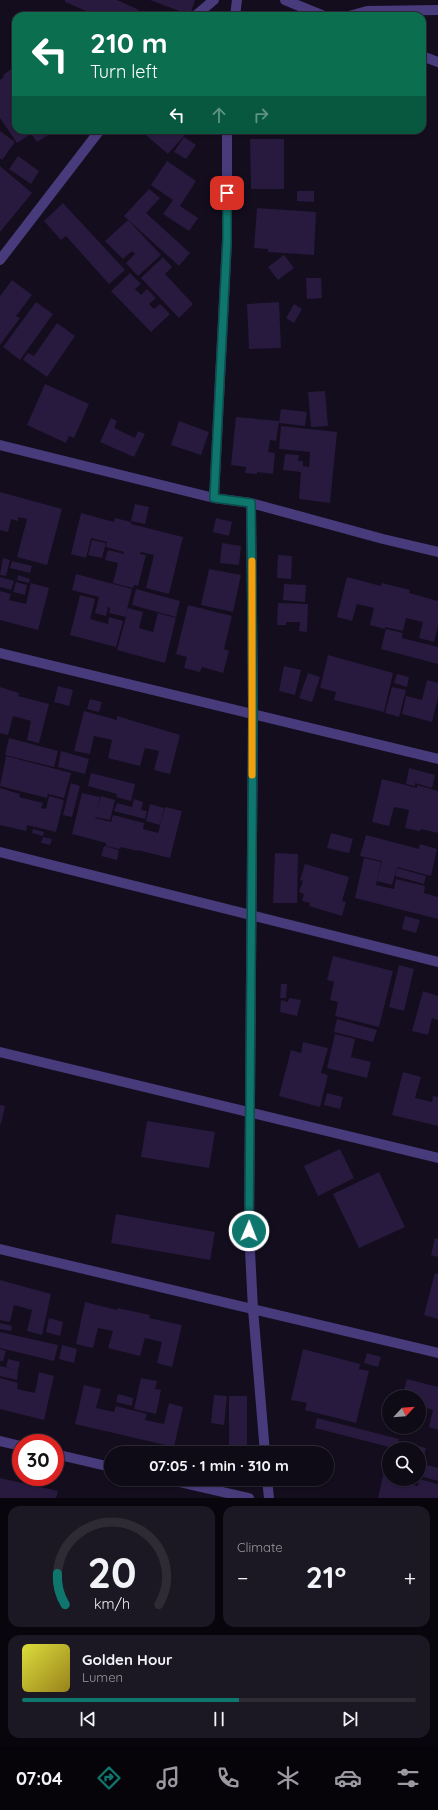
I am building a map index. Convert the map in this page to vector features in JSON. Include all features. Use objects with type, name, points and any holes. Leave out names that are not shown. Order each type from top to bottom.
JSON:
[{"type":"street","points":[[200,12],[214,0]]},
{"type":"street","points":[[236,12],[237,0]]},
{"type":"street","points":[[285,0],[314,12]]},
{"type":"street","points":[[368,12],[438,10]]},
{"type":"street","points":[[426,58],[438,62]]},
{"type":"street","points":[[0,260],[97,134]]},
{"type":"street","points":[[214,498],[227,240],[227,134]]},
{"type":"street","points":[[0,446],[214,498],[251,503],[383,539],[438,552]]},
{"type":"street","points":[[251,503],[253,714],[249,1231],[253,1309],[264,1446]]},
{"type":"street","points":[[0,653],[438,759]]},
{"type":"street","points":[[0,852],[252,917],[438,962]]},
{"type":"street","points":[[0,1052],[438,1158]]},
{"type":"street","points":[[0,1249],[438,1352]]},
{"type":"street","points":[[0,1441],[12,1444]]},
{"type":"street","points":[[64,1456],[104,1465]]},
{"type":"street","points":[[197,1486],[250,1498]]},
{"type":"street","points":[[267,1486],[268,1498]]},
{"type":"building","points":[[65,0],[117,0],[139,10],[138,12],[89,12],[65,2]]},
{"type":"building","points":[[150,0],[195,0],[191,12],[182,12]]},
{"type":"building","points":[[12,68],[12,134],[31,134],[17,143],[0,118],[0,80],[4,77],[3,75]]},
{"type":"building","points":[[0,131],[15,142],[2,160],[0,158]]},
{"type":"building","points":[[31,134],[50,134],[37,142]]},
{"type":"building","points":[[145,134],[186,134],[168,154]]},
{"type":"building","points":[[184,137],[196,145],[186,159],[174,152]]},
{"type":"building","points":[[250,139],[284,139],[284,189],[251,189]]},
{"type":"building","points":[[18,156],[39,171],[31,184],[9,169]]},
{"type":"building","points":[[167,161],[196,181],[180,206],[198,218],[189,231],[163,214],[173,200],[151,185]]},
{"type":"building","points":[[0,166],[32,193],[0,232]]},
{"type":"building","points":[[149,189],[160,198],[146,213],[190,253],[179,266],[124,216]]},
{"type":"building","points":[[297,191],[314,191],[314,202],[297,201]]},
{"type":"building","points":[[63,203],[125,270],[109,284],[66,236],[61,240],[44,221]]},
{"type":"building","points":[[257,208],[316,212],[314,255],[268,252],[268,249],[254,248]]},
{"type":"building","points":[[128,220],[161,255],[138,276],[126,263],[135,254],[132,251],[123,259],[105,241]]},
{"type":"building","points":[[284,255],[294,268],[278,280],[268,267]]},
{"type":"building","points":[[163,257],[172,267],[165,274],[193,304],[179,318],[141,278]]},
{"type":"building","points":[[130,273],[141,284],[135,289],[141,295],[147,289],[156,298],[149,304],[154,309],[160,304],[170,314],[151,332],[111,291]]},
{"type":"building","points":[[306,278],[321,278],[322,298],[307,299]]},
{"type":"building","points":[[12,280],[32,295],[16,316],[20,318],[0,345],[0,296]]},
{"type":"building","points":[[36,302],[53,314],[20,360],[3,347]]},
{"type":"building","points":[[279,302],[281,348],[249,349],[247,304]]},
{"type":"building","points":[[294,304],[302,309],[294,323],[286,318]]},
{"type":"building","points":[[57,323],[75,336],[47,377],[23,360],[28,353],[34,356]]},
{"type":"building","points":[[45,384],[89,404],[74,438],[69,436],[66,443],[27,425]]},
{"type":"building","points":[[325,391],[328,426],[311,427],[308,392]]},
{"type":"building","points":[[281,409],[307,412],[305,426],[279,423]]},
{"type":"building","points":[[236,417],[279,421],[276,441],[270,440],[268,452],[275,453],[273,474],[257,472],[257,474],[245,473],[246,467],[231,465]]},
{"type":"building","points":[[111,418],[117,421],[114,428],[135,438],[138,431],[145,434],[134,457],[100,442]]},
{"type":"building","points":[[179,421],[209,432],[201,455],[171,445]]},
{"type":"building","points":[[281,426],[337,432],[330,503],[299,499],[301,472],[283,470],[285,454],[299,455],[298,461],[303,461],[303,466],[309,467],[310,452],[279,449]]},
{"type":"building","points":[[0,492],[62,509],[47,565],[17,557],[27,519],[18,517],[18,521],[11,519],[8,532],[0,530]]},
{"type":"building","points":[[135,504],[149,507],[145,524],[131,521]]},
{"type":"building","points":[[81,513],[114,522],[115,518],[131,522],[131,524],[183,537],[169,594],[146,588],[154,555],[141,552],[140,554],[146,555],[138,586],[134,585],[133,588],[113,583],[118,563],[105,560],[108,550],[124,554],[124,552],[106,547],[107,542],[91,538],[86,558],[71,554]]},
{"type":"building","points":[[216,518],[232,522],[229,536],[213,532]]},
{"type":"building","points":[[92,540],[106,543],[102,558],[88,555]]},
{"type":"building","points":[[222,543],[241,546],[239,565],[220,563]]},
{"type":"building","points":[[278,555],[292,556],[291,579],[277,578]]},
{"type":"building","points":[[3,558],[10,560],[6,576],[0,575]]},
{"type":"building","points":[[12,561],[32,566],[30,573],[10,568]]},
{"type":"building","points":[[209,569],[241,575],[233,612],[201,605]]},
{"type":"building","points":[[76,574],[132,589],[126,614],[128,608],[143,612],[139,628],[153,632],[158,613],[176,618],[165,663],[117,650],[126,617],[109,613],[110,608],[108,607],[106,616],[95,613],[99,597],[72,590]]},
{"type":"building","points":[[18,575],[30,579],[29,583],[17,580]]},
{"type":"building","points":[[0,577],[14,581],[11,590],[0,587]]},
{"type":"building","points":[[347,577],[381,586],[382,583],[410,590],[409,593],[438,601],[438,626],[434,642],[419,638],[423,622],[406,618],[403,631],[385,627],[385,629],[370,625],[374,608],[357,604],[352,621],[337,617]]},
{"type":"building","points":[[16,582],[27,585],[25,595],[13,592]]},
{"type":"building","points":[[31,583],[49,588],[38,630],[0,620],[0,591],[11,594],[9,600],[26,604]]},
{"type":"building","points":[[284,584],[306,585],[305,602],[283,600]]},
{"type":"building","points":[[136,589],[180,601],[176,617],[132,605]]},
{"type":"building","points":[[80,595],[95,599],[90,619],[108,624],[109,617],[123,621],[116,647],[70,635]]},
{"type":"building","points":[[278,603],[308,604],[307,632],[299,631],[300,622],[286,622],[286,625],[277,625]]},
{"type":"building","points":[[188,605],[232,616],[224,649],[229,651],[223,673],[202,667],[200,672],[184,668],[187,657],[176,654]]},
{"type":"building","points":[[386,629],[403,633],[402,638],[438,647],[438,664],[381,649]]},
{"type":"building","points":[[328,655],[393,673],[384,712],[334,700],[336,692],[320,688]]},
{"type":"building","points":[[284,666],[301,670],[295,695],[279,691]]},
{"type":"building","points":[[308,673],[320,677],[312,702],[299,698]]},
{"type":"building","points":[[397,674],[409,677],[407,687],[394,683]]},
{"type":"building","points":[[427,680],[438,683],[438,698],[432,722],[402,714],[406,696],[422,700]]},
{"type":"building","points":[[58,686],[73,690],[69,706],[54,702]]},
{"type":"building","points":[[0,687],[19,693],[18,696],[49,704],[39,743],[27,740],[31,721],[13,716],[8,735],[0,733]]},
{"type":"building","points":[[392,687],[406,690],[399,717],[385,713]]},
{"type":"building","points":[[90,699],[102,702],[99,712],[87,709]]},
{"type":"building","points":[[84,711],[117,720],[117,716],[180,735],[170,774],[154,770],[159,751],[145,748],[140,766],[108,758],[112,740],[94,736],[90,754],[74,751]]},
{"type":"building","points":[[9,738],[58,751],[54,767],[5,755]]},
{"type":"building","points":[[61,751],[89,759],[85,774],[58,767]]},
{"type":"building","points":[[6,756],[71,773],[64,798],[48,794],[47,798],[0,786]]},
{"type":"building","points":[[409,768],[435,775],[432,788],[415,783],[415,786],[406,784]]},
{"type":"building","points":[[91,773],[135,784],[131,801],[116,797],[117,794],[88,786]]},
{"type":"building","points":[[382,779],[417,788],[417,785],[438,791],[438,833],[421,829],[420,831],[405,828],[409,810],[394,807],[389,826],[372,822]]},
{"type":"building","points":[[71,783],[80,786],[72,817],[63,815]]},
{"type":"building","points":[[0,788],[20,794],[19,797],[43,803],[41,808],[46,809],[49,796],[64,800],[56,832],[27,825],[26,831],[0,825]]},
{"type":"building","points":[[82,793],[100,797],[95,818],[111,822],[113,815],[144,823],[143,829],[158,833],[165,807],[182,811],[170,858],[121,847],[120,849],[106,846],[106,843],[72,834]]},
{"type":"building","points":[[101,796],[115,800],[110,820],[95,817]]},
{"type":"building","points":[[134,799],[143,802],[141,810],[147,811],[145,819],[114,811],[117,803],[132,807]]},
{"type":"building","points":[[150,804],[164,808],[160,825],[146,821]]},
{"type":"building","points":[[33,829],[44,832],[43,836],[32,833]]},
{"type":"building","points":[[331,833],[353,839],[349,853],[327,848]]},
{"type":"building","points":[[366,835],[419,849],[420,844],[437,849],[431,876],[397,867],[392,885],[377,881],[382,861],[360,856]]},
{"type":"building","points":[[43,837],[52,839],[50,845],[41,843]]},
{"type":"building","points":[[104,846],[119,850],[117,860],[101,856]]},
{"type":"building","points":[[275,853],[298,854],[297,903],[273,903]]},
{"type":"building","points":[[364,858],[381,862],[376,885],[394,889],[396,879],[425,886],[424,893],[438,897],[438,919],[355,898]]},
{"type":"building","points":[[305,864],[349,877],[342,901],[346,902],[342,916],[309,906],[310,903],[302,901],[304,894],[299,892],[303,881],[300,880]]},
{"type":"building","points":[[397,868],[426,876],[424,884],[395,876]]},
{"type":"building","points":[[405,916],[420,920],[416,933],[402,929]]},
{"type":"building","points":[[333,956],[393,971],[379,1027],[335,1016],[338,1002],[330,1000],[334,982],[327,980]]},
{"type":"building","points":[[399,965],[414,969],[404,1011],[389,1007]]},
{"type":"building","points":[[281,984],[287,984],[286,998],[280,998]]},
{"type":"building","points":[[423,991],[438,996],[438,1020],[432,1018],[428,1035],[412,1031]]},
{"type":"building","points":[[289,998],[301,1000],[297,1016],[280,1012],[281,1000],[288,1002]]},
{"type":"building","points":[[337,1019],[377,1030],[373,1042],[334,1032]]},
{"type":"building","points":[[335,1034],[355,1039],[351,1057],[371,1062],[367,1078],[327,1068]]},
{"type":"building","points":[[303,1042],[328,1048],[321,1073],[328,1075],[320,1107],[279,1096],[291,1050],[301,1053]]},
{"type":"building","points":[[403,1072],[421,1077],[415,1098],[432,1102],[433,1096],[438,1097],[438,1126],[392,1115]]},
{"type":"building","points":[[327,1093],[343,1097],[340,1109],[324,1105]]},
{"type":"building","points":[[0,1105],[5,1106],[1,1124],[0,1124]]},
{"type":"building","points":[[147,1121],[215,1132],[209,1168],[141,1157]]},
{"type":"building","points":[[340,1149],[354,1178],[318,1196],[304,1166]]},
{"type":"building","points":[[379,1172],[405,1227],[359,1248],[333,1194]]},
{"type":"building","points":[[116,1214],[215,1232],[210,1260],[111,1243]]},
{"type":"building","points":[[435,1238],[438,1239],[438,1257],[431,1255]]},
{"type":"building","points":[[435,1273],[438,1274],[438,1319],[424,1315]]},
{"type":"building","points":[[0,1280],[51,1294],[42,1335],[27,1331],[32,1310],[14,1305],[10,1322],[0,1320]]},
{"type":"building","points":[[85,1302],[117,1310],[117,1308],[150,1315],[149,1318],[182,1325],[172,1367],[157,1363],[162,1342],[145,1338],[140,1356],[108,1348],[113,1331],[98,1328],[93,1348],[76,1344]]},
{"type":"building","points":[[49,1318],[63,1322],[60,1336],[46,1332]]},
{"type":"building","points":[[0,1323],[12,1326],[11,1331],[0,1329]]},
{"type":"building","points":[[0,1332],[58,1345],[54,1361],[0,1348]]},
{"type":"building","points":[[62,1345],[77,1349],[74,1363],[59,1359]]},
{"type":"building","points":[[0,1349],[6,1351],[3,1361],[0,1361]]},
{"type":"building","points":[[303,1349],[360,1364],[359,1369],[369,1371],[356,1423],[305,1410],[307,1403],[291,1400]]},
{"type":"building","points":[[367,1353],[381,1357],[378,1367],[364,1363]]},
{"type":"building","points":[[8,1359],[20,1362],[18,1370],[6,1367]]},
{"type":"building","points":[[0,1366],[18,1370],[17,1380],[0,1376]]},
{"type":"building","points":[[39,1372],[54,1376],[44,1420],[0,1409],[0,1378],[18,1383],[17,1389],[35,1393]]},
{"type":"building","points":[[141,1378],[157,1381],[155,1389],[161,1390],[156,1414],[134,1409]]},
{"type":"building","points":[[407,1379],[438,1387],[438,1430],[429,1427],[433,1410],[426,1408],[426,1390],[404,1390]]},
{"type":"building","points":[[84,1385],[101,1389],[96,1408],[114,1412],[116,1406],[147,1414],[145,1420],[164,1424],[169,1403],[183,1407],[174,1446],[75,1424]]},
{"type":"building","points":[[118,1394],[133,1398],[132,1406],[116,1402]]},
{"type":"building","points":[[214,1395],[227,1396],[224,1425],[211,1423]]},
{"type":"building","points":[[229,1396],[247,1396],[247,1446],[229,1446]]},
{"type":"building","points":[[317,1418],[399,1439],[398,1442],[382,1442],[382,1445],[315,1428]]},
{"type":"building","points":[[426,1465],[438,1468],[438,1481],[426,1478]]},
{"type":"building","points":[[0,1478],[12,1481],[12,1486],[36,1486],[58,1491],[56,1498],[0,1498]]},
{"type":"building","points":[[382,1480],[382,1486],[426,1486],[426,1481],[438,1484],[438,1498],[378,1498]]},
{"type":"slow traffic","points":[[252,561],[252,775]]},
{"type":"route","points":[[227,193],[227,240],[214,498],[251,503],[253,714],[249,1231]]}]
